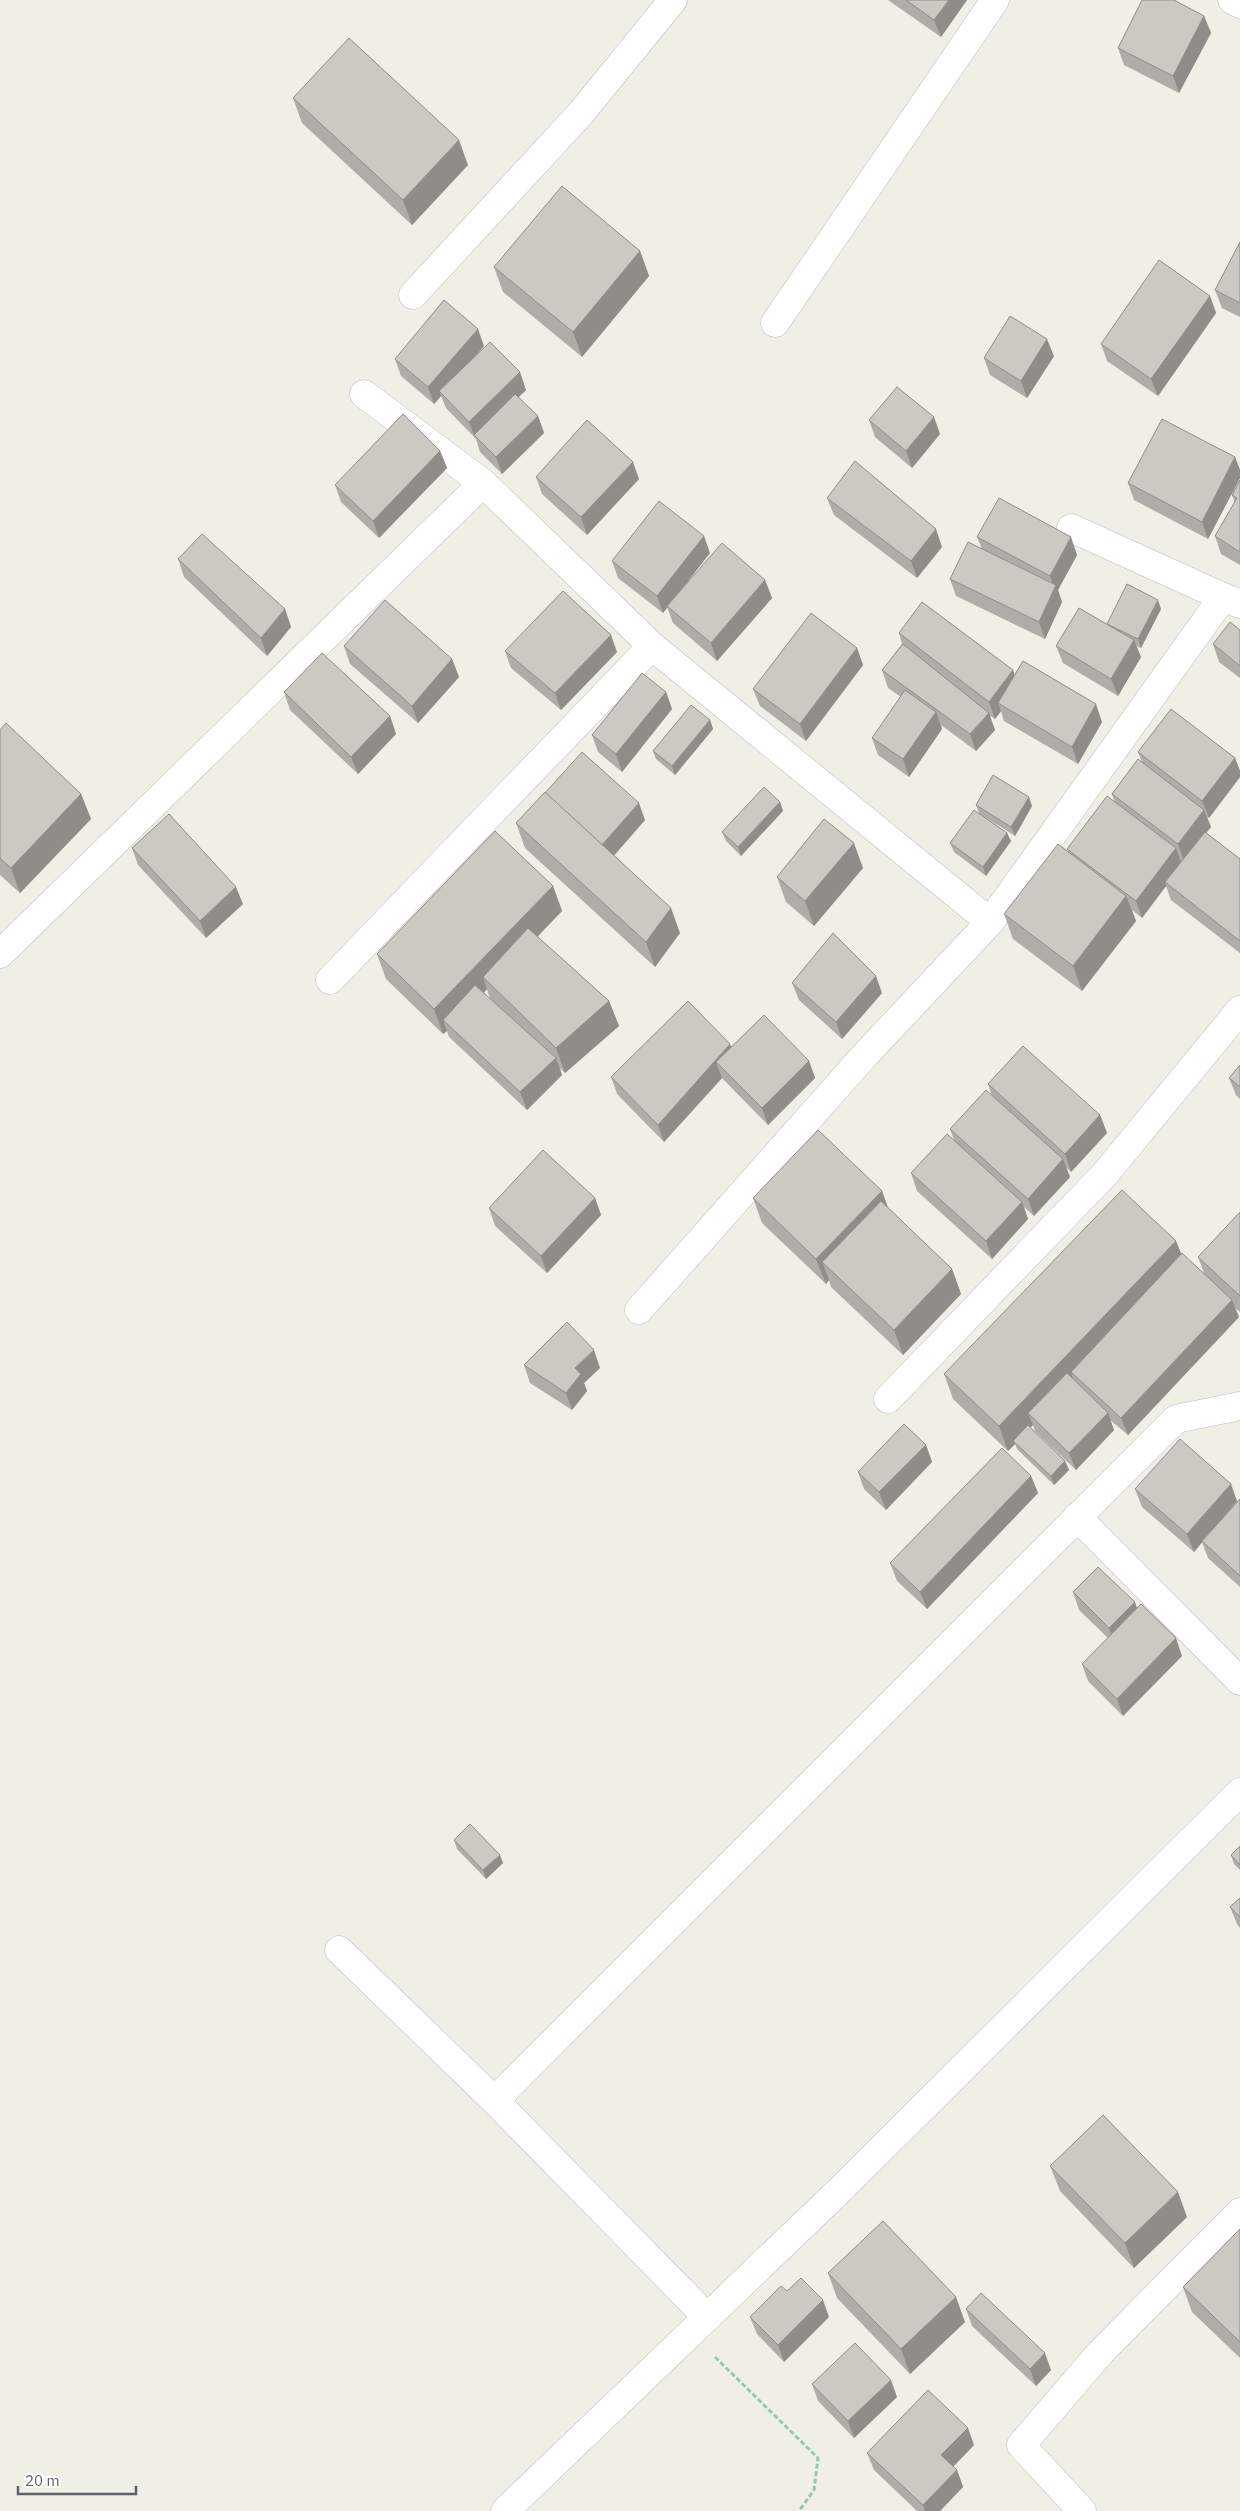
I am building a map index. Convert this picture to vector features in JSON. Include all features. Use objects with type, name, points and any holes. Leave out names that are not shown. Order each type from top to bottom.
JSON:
[{"type":"street","points":[[413,295],[581,113],[673,0]]},
{"type":"street","points":[[775,323],[995,0]]},
{"type":"street","points":[[1232,0],[1240,4]]},
{"type":"street","points":[[364,394],[483,483],[652,646],[990,922]]},
{"type":"street","points":[[0,954],[483,483]]},
{"type":"street","points":[[638,1310],[866,1055],[990,922],[1232,600],[1071,528]]},
{"type":"street","points":[[330,980],[652,646]]},
{"type":"street","points":[[888,1399],[1105,1174],[1240,1010]]},
{"type":"street","points":[[498,2103],[513,2082],[1176,1419],[1240,1406]]},
{"type":"street","points":[[1077,1517],[1240,1681]]},
{"type":"street","points":[[505,2511],[857,2173],[1240,1792]]},
{"type":"street","points":[[338,1950],[498,2103],[698,2324]]},
{"type":"street","points":[[1082,2511],[1020,2445],[1102,2352],[1240,2212]]},
{"type":"path","points":[[698,2324],[818,2458],[814,2490],[799,2511]]},
{"type":"building","points":[[906,0],[949,0],[934,20]]},
{"type":"building","points":[[1142,0],[1174,0],[1204,16],[1173,76],[1118,48]]},
{"type":"building","points":[[349,38],[459,140],[403,200],[293,98]]},
{"type":"building","points":[[562,186],[640,251],[573,332],[494,267]]},
{"type":"building","points":[[1240,242],[1240,303],[1215,290]]},
{"type":"building","points":[[1159,260],[1210,296],[1151,379],[1101,344]]},
{"type":"building","points":[[444,300],[478,329],[428,387],[395,359]]},
{"type":"building","points":[[1010,316],[1047,339],[1021,381],[984,358]]},
{"type":"building","points":[[490,342],[520,372],[469,422],[439,391]]},
{"type":"building","points":[[897,387],[934,417],[906,451],[869,420]]},
{"type":"building","points":[[515,394],[538,416],[496,457],[474,435]]},
{"type":"building","points":[[403,414],[440,451],[373,521],[335,485]]},
{"type":"building","points":[[1162,419],[1235,457],[1202,522],[1128,483]]},
{"type":"building","points":[[587,420],[633,462],[581,517],[536,477]]},
{"type":"building","points":[[855,461],[936,529],[911,561],[827,498]]},
{"type":"building","points":[[1240,480],[1240,552],[1215,536],[1237,498],[1232,495]]},
{"type":"building","points":[[999,498],[1071,537],[1050,576],[977,537]]},
{"type":"building","points":[[659,501],[704,536],[657,596],[612,561]]},
{"type":"building","points":[[202,534],[285,609],[261,638],[178,559]]},
{"type":"building","points":[[968,542],[1056,585],[1039,622],[950,579]]},
{"type":"building","points":[[722,543],[765,580],[711,643],[667,606]]},
{"type":"building","points":[[1127,584],[1158,600],[1138,639],[1107,624]]},
{"type":"building","points":[[563,591],[611,635],[555,693],[505,651]]},
{"type":"building","points":[[385,600],[452,659],[412,706],[344,646]]},
{"type":"building","points":[[922,602],[1013,670],[989,702],[899,633]]},
{"type":"building","points":[[1079,608],[1134,640],[1111,679],[1056,646]]},
{"type":"building","points":[[811,613],[857,648],[800,724],[753,689]]},
{"type":"building","points":[[1230,622],[1240,630],[1240,666],[1213,644]]},
{"type":"building","points":[[903,644],[989,713],[970,734],[882,670]]},
{"type":"building","points":[[322,653],[390,716],[351,757],[284,692]]},
{"type":"building","points":[[1023,661],[1096,704],[1072,747],[998,703]]},
{"type":"building","points":[[642,673],[666,692],[616,754],[592,735]]},
{"type":"building","points":[[905,690],[936,712],[903,759],[872,738]]},
{"type":"building","points":[[691,705],[710,720],[672,766],[653,751]]},
{"type":"building","points":[[1171,709],[1235,758],[1202,801],[1138,752]]},
{"type":"building","points":[[6,723],[81,794],[11,868],[0,858],[0,730]]},
{"type":"building","points":[[582,752],[639,803],[602,845],[545,793]]},
{"type":"building","points":[[1138,759],[1204,810],[1178,844],[1112,794]]},
{"type":"building","points":[[993,775],[1029,797],[1011,827],[976,805]]},
{"type":"building","points":[[764,787],[780,802],[738,847],[722,832]]},
{"type":"building","points":[[545,792],[671,908],[646,942],[516,823]]},
{"type":"building","points":[[1107,796],[1176,848],[1136,901],[1067,849]]},
{"type":"building","points":[[974,810],[1007,833],[983,867],[950,843]]},
{"type":"building","points":[[169,814],[236,887],[200,921],[132,848]]},
{"type":"building","points":[[824,819],[854,843],[805,901],[777,877]]},
{"type":"building","points":[[495,831],[553,886],[434,1009],[377,954]]},
{"type":"building","points":[[1205,832],[1240,859],[1240,941],[1165,882]]},
{"type":"building","points":[[1058,844],[1126,896],[1073,966],[1004,914]]},
{"type":"building","points":[[528,928],[609,1001],[556,1048],[483,977]]},
{"type":"building","points":[[833,933],[876,976],[836,1022],[792,983]]},
{"type":"building","points":[[475,985],[556,1058],[520,1092],[443,1020]]},
{"type":"building","points":[[688,1001],[730,1044],[658,1125],[611,1077]]},
{"type":"building","points":[[764,1015],[809,1061],[762,1108],[716,1062]]},
{"type":"building","points":[[1023,1046],[1100,1115],[1065,1154],[988,1084]]},
{"type":"building","points":[[1240,1065],[1240,1087],[1229,1078]]},
{"type":"building","points":[[986,1090],[1063,1159],[1028,1199],[950,1129]]},
{"type":"building","points":[[818,1130],[882,1191],[816,1259],[753,1198]]},
{"type":"building","points":[[947,1134],[1022,1202],[986,1241],[911,1173]]},
{"type":"building","points":[[543,1150],[595,1198],[541,1256],[489,1208]]},
{"type":"building","points":[[1122,1190],[1176,1241],[999,1426],[944,1374]]},
{"type":"building","points":[[881,1201],[952,1269],[894,1330],[822,1262]]},
{"type":"building","points":[[1240,1212],[1240,1296],[1198,1257]]},
{"type":"building","points":[[1182,1253],[1232,1300],[1121,1418],[1071,1372]]},
{"type":"building","points":[[567,1322],[594,1350],[575,1368],[581,1374],[566,1393],[524,1365]]},
{"type":"building","points":[[1067,1373],[1108,1413],[1069,1453],[1028,1413]]},
{"type":"building","points":[[904,1424],[926,1445],[879,1492],[858,1472]]},
{"type":"building","points":[[1028,1425],[1065,1461],[1051,1476],[1013,1441]]},
{"type":"building","points":[[1180,1439],[1231,1484],[1187,1534],[1135,1489]]},
{"type":"building","points":[[1002,1448],[1031,1476],[920,1592],[890,1563]]},
{"type":"building","points":[[1240,1499],[1240,1576],[1202,1541]]},
{"type":"building","points":[[1098,1567],[1135,1602],[1109,1628],[1073,1592]]},
{"type":"building","points":[[1141,1604],[1176,1638],[1117,1699],[1082,1664]]},
{"type":"building","points":[[470,1824],[500,1855],[483,1870],[454,1840]]},
{"type":"building","points":[[1240,1846],[1240,1865],[1231,1855]]},
{"type":"building","points":[[1240,1898],[1240,1917],[1230,1907]]},
{"type":"building","points":[[1103,2115],[1178,2192],[1125,2243],[1050,2166]]},
{"type":"building","points":[[883,2221],[956,2297],[901,2349],[828,2273]]},
{"type":"building","points":[[1240,2229],[1240,2342],[1183,2287]]},
{"type":"building","points":[[801,2278],[823,2300],[778,2345],[750,2317],[781,2286],[787,2291]]},
{"type":"building","points":[[981,2293],[1045,2353],[1030,2369],[966,2309]]},
{"type":"building","points":[[855,2343],[891,2380],[848,2421],[812,2384]]},
{"type":"building","points":[[928,2390],[968,2428],[941,2455],[957,2470],[923,2505],[867,2453]]}]
